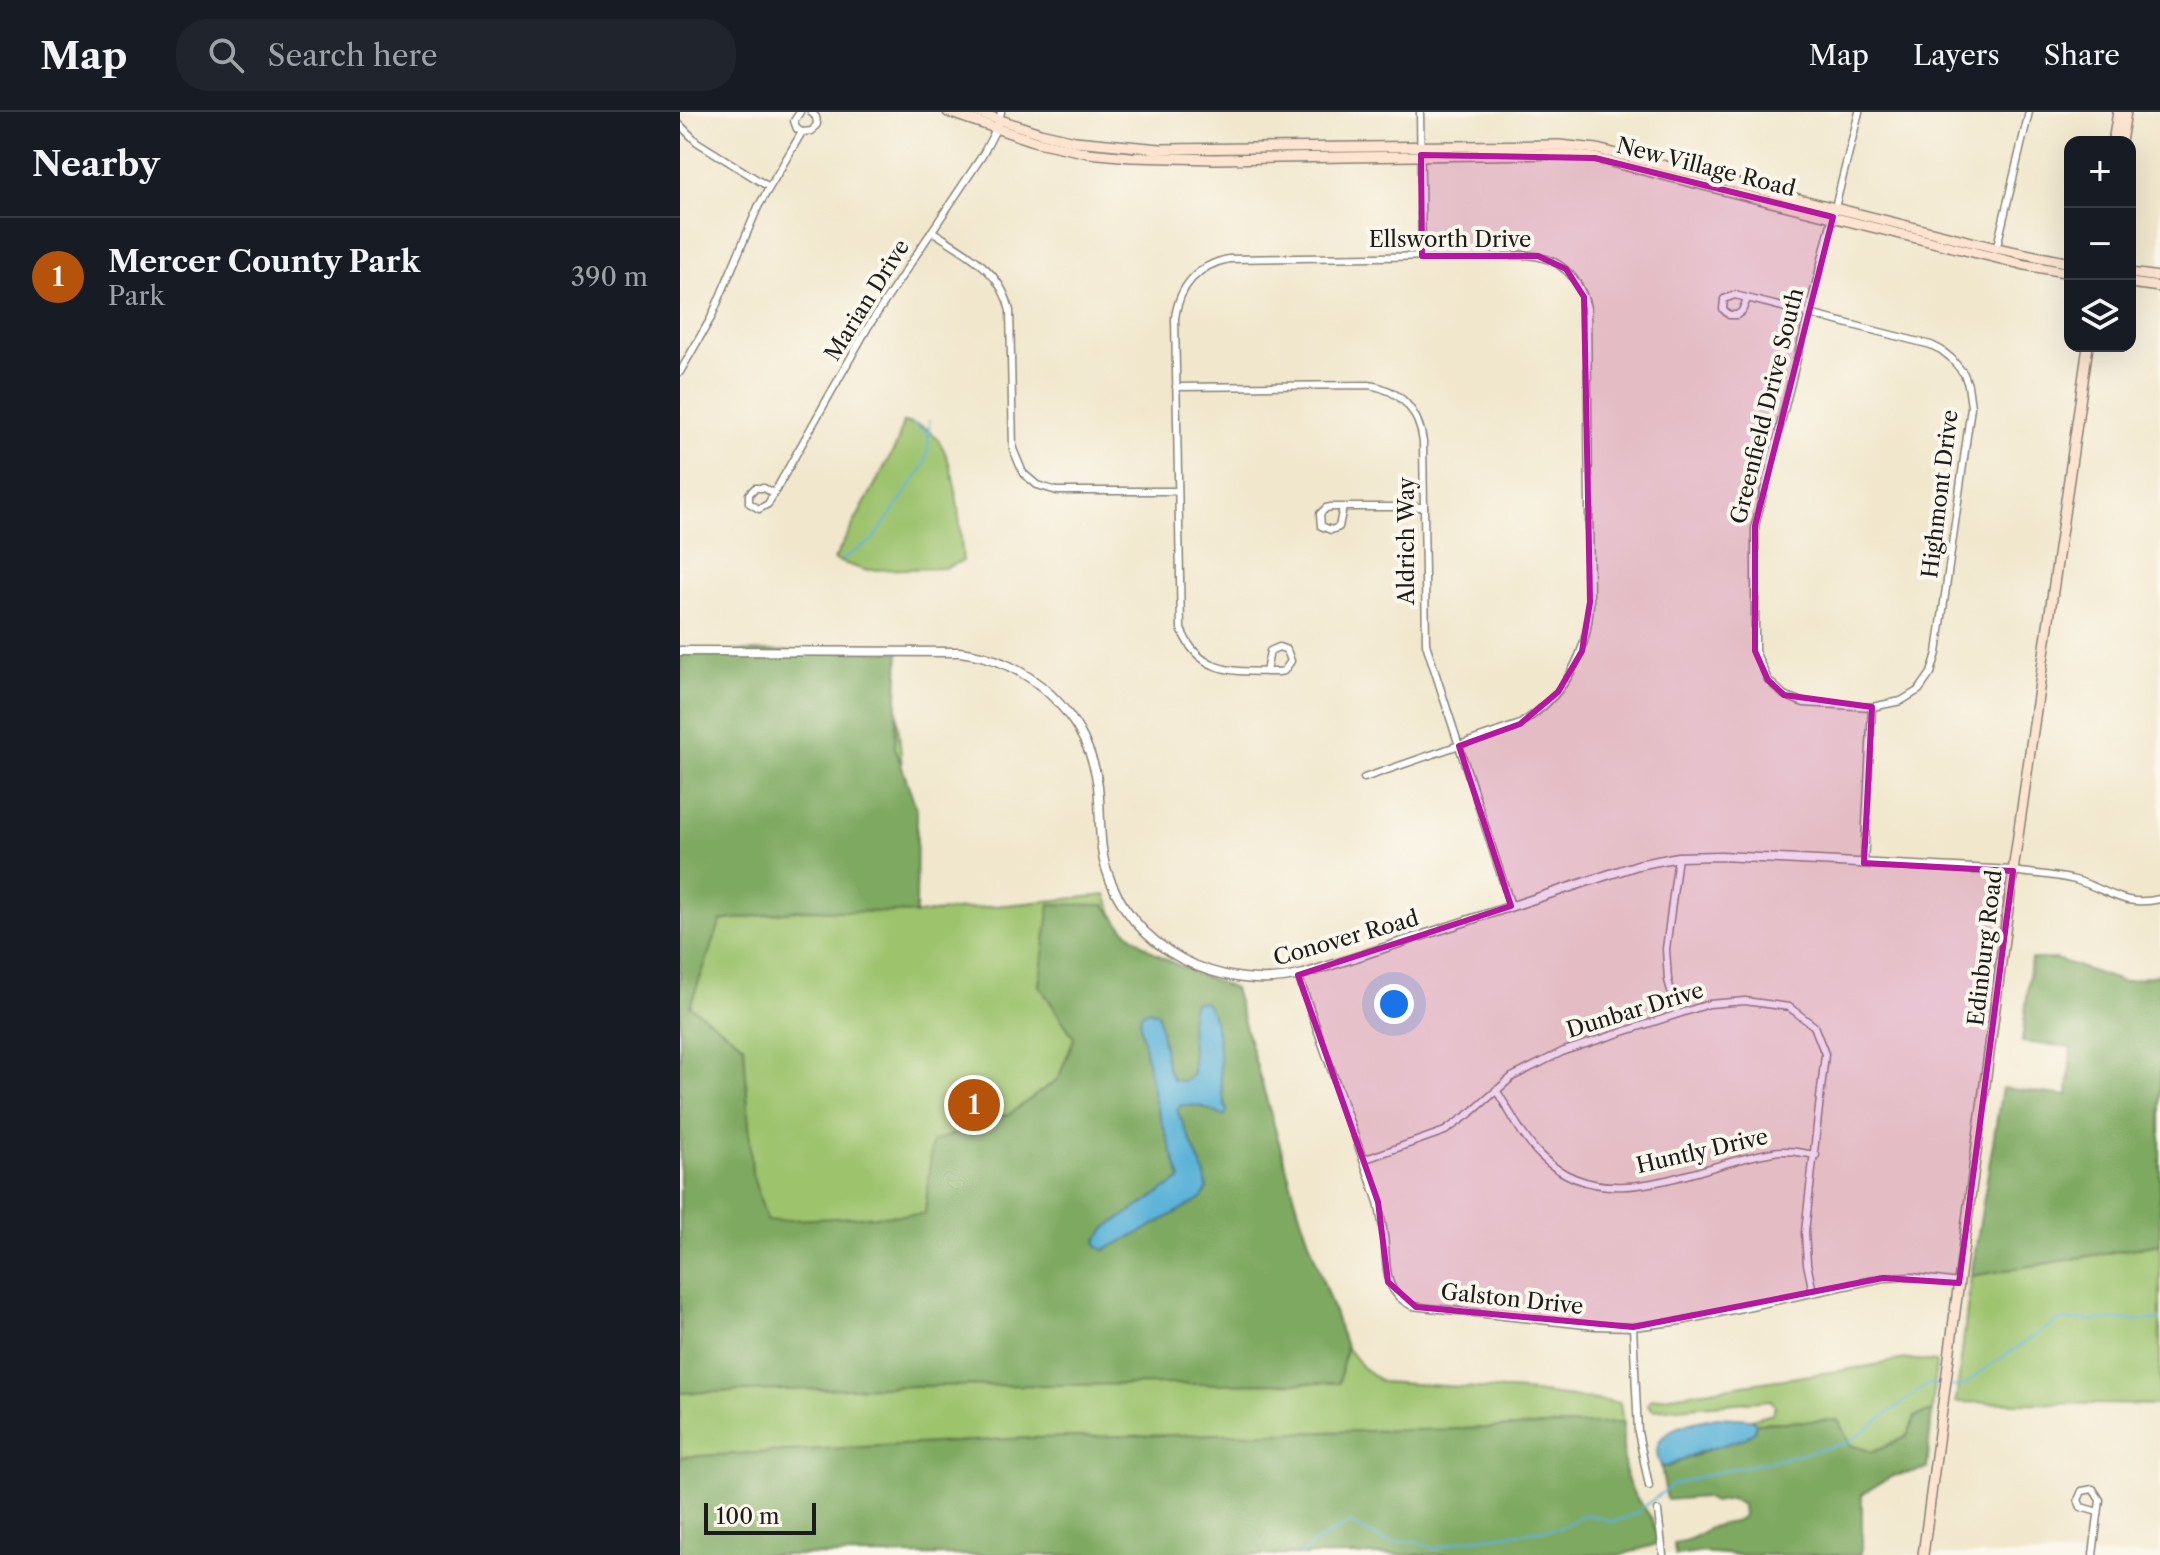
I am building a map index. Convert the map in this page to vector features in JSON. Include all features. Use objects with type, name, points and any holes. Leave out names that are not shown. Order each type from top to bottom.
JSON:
[{"type":"main road","name":"New Village Road","points":[[948,112],[999,120]]},
{"type":"main road","name":"New Village Road","points":[[976,112],[1073,150],[1160,159],[1559,145],[1597,149],[2064,271]]},
{"type":"main road","points":[[2114,136],[2118,112]]},
{"type":"main road","points":[[2122,136],[2126,112]]},
{"type":"main road","name":"New Village Road","points":[[1995,252],[2064,262]]},
{"type":"main road","points":[[2136,278],[2160,277]]},
{"type":"main road","points":[[2136,279],[2160,287]]},
{"type":"main road","name":"Edinburg Road","points":[[1923,1555],[2013,871],[2087,352]]},
{"type":"street","points":[[800,112],[794,121],[802,132],[812,131],[817,124],[811,112]]},
{"type":"street","points":[[1420,112],[1422,256]]},
{"type":"street","name":"Greenfield Drive South","points":[[1859,112],[1755,526],[1755,651],[1768,680],[1794,700],[1872,707],[1901,701],[1919,690]]},
{"type":"street","points":[[1995,252],[2029,112]]},
{"type":"street","name":"Marian Drive","points":[[773,493],[868,327],[976,166],[999,120]]},
{"type":"street","points":[[680,125],[697,142],[769,187]]},
{"type":"street","points":[[680,372],[711,318],[744,236],[802,132]]},
{"type":"street","points":[[932,231],[992,272],[1007,299],[1013,449],[1023,473],[1037,485],[1057,491],[1177,491]]},
{"type":"street","name":"Ellsworth Drive","points":[[1266,672],[1217,668],[1199,656],[1185,639],[1179,619],[1176,306],[1185,285],[1209,265],[1229,259],[1527,255],[1549,259],[1566,269],[1574,278],[1587,308],[1590,602],[1582,651],[1563,686],[1534,715],[1507,731],[1364,778]]},
{"type":"street","name":"Highmont Drive","points":[[1747,299],[1931,345],[1951,358],[1968,385],[1971,407],[1937,653],[1931,673],[1919,690]]},
{"type":"street","name":"Aldrich Way","points":[[1176,387],[1369,385],[1388,390],[1413,410],[1422,430],[1424,634],[1511,906]]},
{"type":"street","points":[[1343,507],[1339,527],[1331,530],[1321,526],[1319,518],[1323,510],[1343,507],[1424,507]]},
{"type":"street","points":[[1279,647],[1287,650],[1291,661],[1286,670],[1266,672],[1270,651],[1279,647]]},
{"type":"street","name":"Conover Road","points":[[680,651],[959,652],[991,657],[1016,668],[1056,699],[1083,739],[1098,785],[1099,837],[1106,869],[1120,901],[1142,929],[1169,952],[1213,973],[1264,979],[1298,975],[1638,865],[1678,857],[1721,856],[2013,871]]},
{"type":"street","points":[[1864,863],[1872,707]]},
{"type":"street","points":[[1677,1013],[1668,980],[1666,949],[1678,857]]},
{"type":"street","points":[[2013,871],[2071,879],[2118,899],[2141,902],[2160,899]]},
{"type":"street","name":"Galston Drive","points":[[1298,975],[1383,1223],[1388,1282],[1404,1302],[1416,1307],[1595,1326],[1633,1327],[1681,1321],[1897,1277],[1959,1283]]},
{"type":"street","name":"Dunbar Drive","points":[[1363,1160],[1445,1131],[1496,1090],[1529,1067],[1555,1054],[1709,1004],[1745,1001],[1789,1007],[1807,1019],[1819,1035],[1825,1054],[1805,1240],[1813,1292]]},
{"type":"street","name":"Huntly Drive","points":[[1496,1090],[1538,1154],[1559,1171],[1596,1185],[1638,1186],[1772,1152],[1816,1155]]},
{"type":"street","points":[[1633,1327],[1638,1432],[1649,1486]]},
{"type":"street","points":[[1658,1511],[1663,1555]]},
{"type":"street","points":[[2093,1555],[2098,1512]]},
{"type":"highlighted area","points":[[1421,155],[1595,158],[1833,217],[1755,526],[1755,651],[1768,680],[1784,695],[1872,707],[1864,863],[2013,871],[1959,1283],[1883,1278],[1633,1327],[1416,1307],[1388,1282],[1378,1202],[1298,975],[1511,906],[1459,746],[1520,724],[1558,692],[1582,651],[1590,602],[1584,297],[1566,269],[1538,256],[1422,256]]},
{"type":"green space","points":[[903,422],[927,429],[938,439],[946,454],[956,490],[963,561],[944,568],[864,570],[834,560],[897,444]]},
{"type":"green space","points":[[680,651],[899,652],[895,747],[917,810],[916,913],[800,910],[721,921],[690,1006],[744,1045],[752,1173],[767,1221],[925,1214],[932,1142],[1009,1114],[1058,1079],[1074,1038],[1039,985],[1050,904],[1105,905],[1132,936],[1162,957],[1234,989],[1302,1221],[1346,1347],[1339,1383],[920,1386],[680,1393]]},
{"type":"green space","points":[[892,654],[915,914],[1106,895],[1117,921],[1140,945],[1171,963],[1234,989],[1302,1221],[1346,1347],[1362,1367],[1382,1382],[1524,1391],[1620,1403],[1623,1423],[1440,1430],[680,1555],[680,656]]},
{"type":"green space","points":[[2031,959],[2056,959],[2123,982],[2160,974],[2160,1244],[1971,1276],[2002,1088],[2068,1096],[2071,1047],[2022,1042]]},
{"type":"green space","points":[[2160,1244],[2160,1405],[1956,1402],[1971,1276]]},
{"type":"green space","points":[[1905,1359],[1936,1362],[1932,1411],[1915,1417],[1907,1436],[1872,1452],[1850,1445],[1838,1420],[1756,1423],[1751,1419],[1773,1413],[1775,1406],[1771,1400],[1653,1410],[1647,1404],[1651,1399]]},
{"type":"green space","points":[[1932,1411],[1927,1469],[1892,1476],[1862,1494],[1860,1555],[1700,1552],[1675,1555],[1674,1543],[1737,1520],[1743,1516],[1742,1505],[1732,1499],[1713,1502],[1704,1497],[1667,1500],[1661,1466],[1667,1467],[1754,1431],[1756,1423],[1838,1420],[1850,1445],[1873,1452],[1907,1436],[1915,1417]]},
{"type":"green space","points":[[1623,1423],[1626,1474],[1636,1498],[1650,1515],[1657,1544],[1621,1555],[680,1555],[680,1457],[1026,1438]]},
{"type":"water","points":[[1194,1002],[1205,1002],[1216,1027],[1221,1084],[1227,1111],[1224,1116],[1200,1106],[1181,1105],[1177,1110],[1205,1174],[1207,1189],[1202,1198],[1104,1250],[1097,1246],[1096,1241],[1107,1227],[1181,1179],[1155,1102],[1140,1025],[1141,1014],[1149,1010],[1158,1013],[1167,1066],[1173,1080],[1184,1081],[1193,1074],[1190,1020]]},
{"type":"water","points":[[1718,1417],[1751,1419],[1756,1423],[1754,1431],[1745,1438],[1697,1453],[1666,1467],[1661,1466],[1657,1453],[1664,1436],[1684,1425]]},
{"type":"waterway","points":[[929,421],[929,436]]},
{"type":"waterway","points":[[841,560],[873,540],[925,465],[929,440],[925,432],[911,423]]},
{"type":"waterway","points":[[1950,1386],[1962,1387],[2059,1320],[2160,1320]]},
{"type":"waterway","points":[[1301,1555],[1315,1542],[1350,1523],[1390,1543],[1414,1541],[1435,1549],[1463,1540],[1560,1528],[1583,1515],[1613,1522],[1635,1514],[1672,1485],[1847,1443],[1928,1384],[1944,1385]]},
{"type":"place","name":"Mercer County Park","points":[[974,1105]]}]
